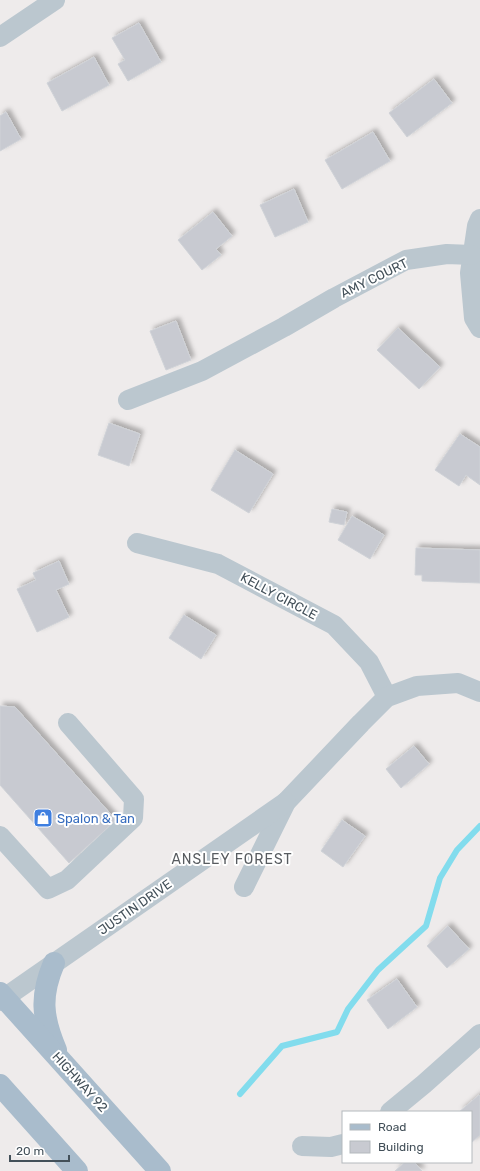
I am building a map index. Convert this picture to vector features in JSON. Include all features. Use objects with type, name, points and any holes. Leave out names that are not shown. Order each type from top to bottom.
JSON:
[{"type":"main road","points":[[54,963],[46,986],[44,1000],[45,1017],[50,1034],[64,1065]]},
{"type":"main road","name":"HIGHWAY 92","points":[[1,998],[160,1171]]},
{"type":"main road","points":[[0,1085],[77,1171]]},
{"type":"street","points":[[0,37],[55,0]]},
{"type":"street","points":[[480,219],[477,226],[470,273],[474,318],[480,328]]},
{"type":"street","name":"AMY COURT","points":[[128,400],[202,371],[406,260],[447,254],[472,255]]},
{"type":"street","name":"KELLY CIRCLE","points":[[137,542],[218,564],[334,625],[368,662],[387,697]]},
{"type":"street","name":"JUSTIN DRIVE","points":[[1,998],[286,802],[387,697],[417,686],[458,683],[480,692]]},
{"type":"street","points":[[0,836],[48,889],[67,880],[133,818],[134,799],[68,723]]},
{"type":"street","name":"JUSTIN DRIVE","points":[[244,886],[286,802]]},
{"type":"street","points":[[391,1111],[480,1034]]},
{"type":"street","points":[[302,1146],[331,1147],[342,1144]]},
{"type":"building","points":[[139,23],[161,62],[128,81],[118,64],[125,60],[112,38]]},
{"type":"building","points":[[94,57],[109,85],[62,111],[47,83]]},
{"type":"building","points":[[434,79],[452,103],[407,137],[389,113]]},
{"type":"building","points":[[6,112],[21,139],[0,151],[0,116]]},
{"type":"building","points":[[373,132],[390,161],[342,189],[325,160]]},
{"type":"building","points":[[294,189],[308,222],[275,237],[260,205]]},
{"type":"building","points":[[213,212],[232,236],[216,249],[221,255],[202,270],[178,240]]},
{"type":"building","points":[[176,321],[191,360],[166,370],[150,331]]},
{"type":"building","points":[[398,328],[440,367],[419,389],[377,350]]},
{"type":"building","points":[[109,423],[140,434],[129,466],[98,455]]},
{"type":"building","points":[[460,434],[480,447],[480,485],[466,475],[459,486],[435,470]]},
{"type":"building","points":[[235,450],[273,474],[249,513],[211,490]]},
{"type":"building","points":[[332,509],[347,512],[344,525],[329,522]]},
{"type":"building","points":[[352,516],[384,535],[370,559],[338,540]]},
{"type":"building","points":[[416,548],[480,550],[480,583],[422,581],[422,575],[415,575]]},
{"type":"building","points":[[59,561],[69,584],[56,590],[69,617],[37,632],[17,589],[36,580],[33,573]]},
{"type":"building","points":[[184,615],[216,635],[201,659],[169,638]]},
{"type":"building","points":[[0,706],[15,707],[116,820],[69,863],[0,785]]},
{"type":"building","points":[[414,746],[429,764],[401,788],[386,769]]},
{"type":"building","points":[[342,820],[365,836],[343,867],[321,851]]},
{"type":"building","points":[[448,926],[469,949],[447,968],[427,946]]},
{"type":"building","points":[[397,979],[417,1007],[388,1029],[367,1000]]},
{"type":"building","points":[[479,1095],[480,1096],[480,1135],[472,1142],[472,1111],[460,1111]]},
{"type":"building","points":[[404,1163],[415,1163],[422,1171],[395,1171]]},
{"type":"waterway","points":[[240,1094],[282,1046],[337,1032],[348,1009],[378,970],[426,926],[440,878],[457,850],[480,826]]},
{"type":"place","name":"Spalon & Tan","points":[[43,818]]},
{"type":"district","name":"ANSLEY FOREST","points":[[232,859]]}]
